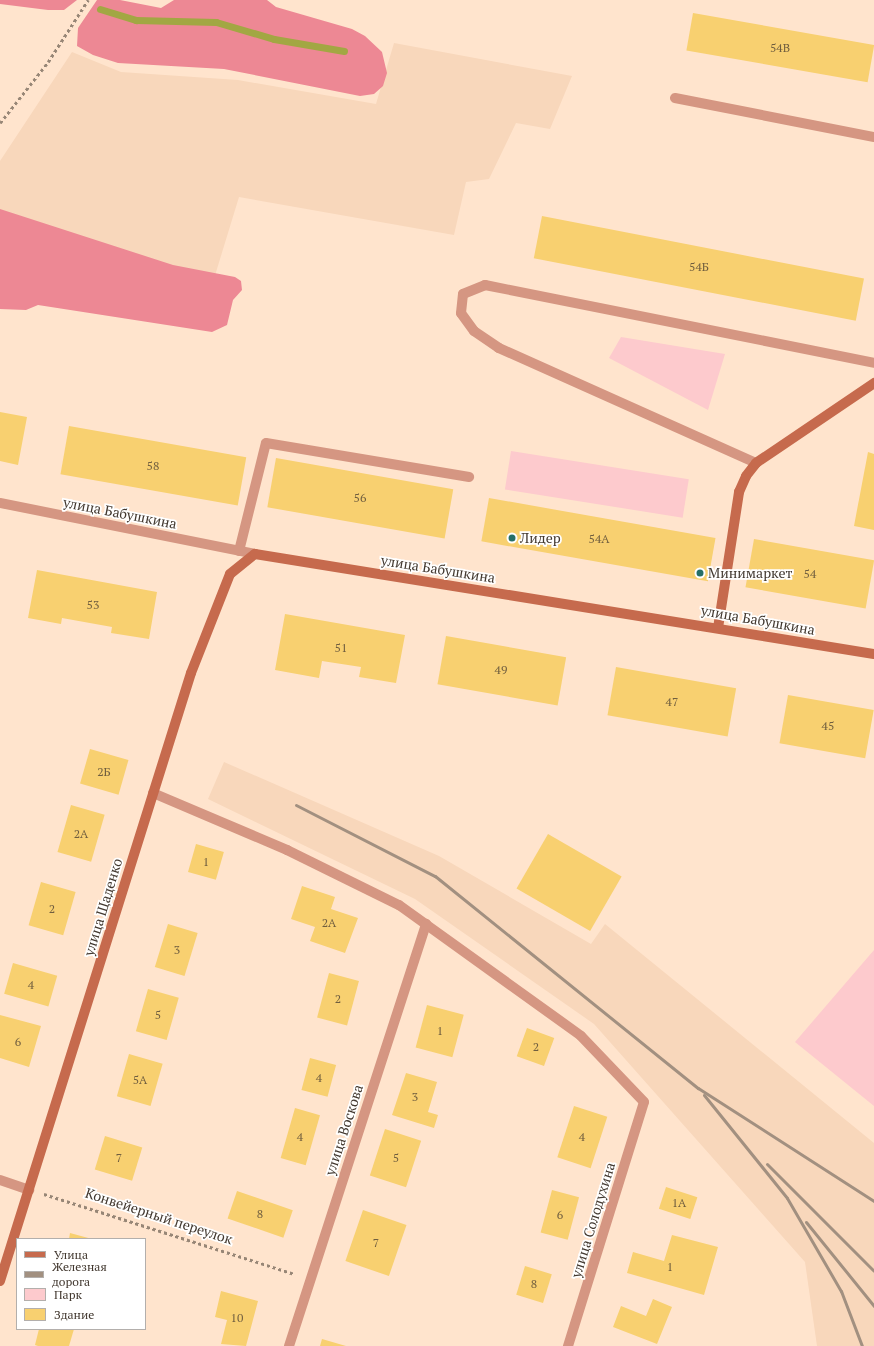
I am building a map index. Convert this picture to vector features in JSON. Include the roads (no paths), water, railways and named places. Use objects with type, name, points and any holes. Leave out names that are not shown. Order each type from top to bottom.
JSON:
[{"type":"street","points":[[675,98],[874,137]]},
{"type":"street","points":[[756,463],[499,348],[474,331],[461,313],[463,294],[486,286],[874,363]]},
{"type":"street","points":[[718,628],[739,492],[756,463],[874,383]]},
{"type":"street","points":[[240,551],[266,443],[469,477]]},
{"type":"street","name":"улица Бабушкина","points":[[0,503],[255,554],[874,654]]},
{"type":"street","name":"улица Щаденко","points":[[0,1281],[153,793],[215,604],[230,574],[255,554]]},
{"type":"street","points":[[153,793],[287,850],[399,905],[426,924]]},
{"type":"street","name":"улица Солодухина","points":[[426,924],[581,1036],[644,1102],[568,1346]]},
{"type":"street","name":"улица Воскова","points":[[289,1346],[426,924]]},
{"type":"street","points":[[0,1180],[29,1190]]},
{"type":"waterway","points":[[100,9],[136,20],[216,22],[274,39],[344,51]]},
{"type":"railway","points":[[296,805],[435,876],[698,1088],[874,1201]]},
{"type":"railway","points":[[704,1095],[787,1198],[841,1291],[862,1346]]},
{"type":"railway","points":[[767,1164],[874,1271]]},
{"type":"railway","points":[[806,1222],[874,1306]]},
{"type":"place","name":"Лидер","points":[[512,538]]},
{"type":"place","name":"Минимаркет","points":[[700,573]]}]
